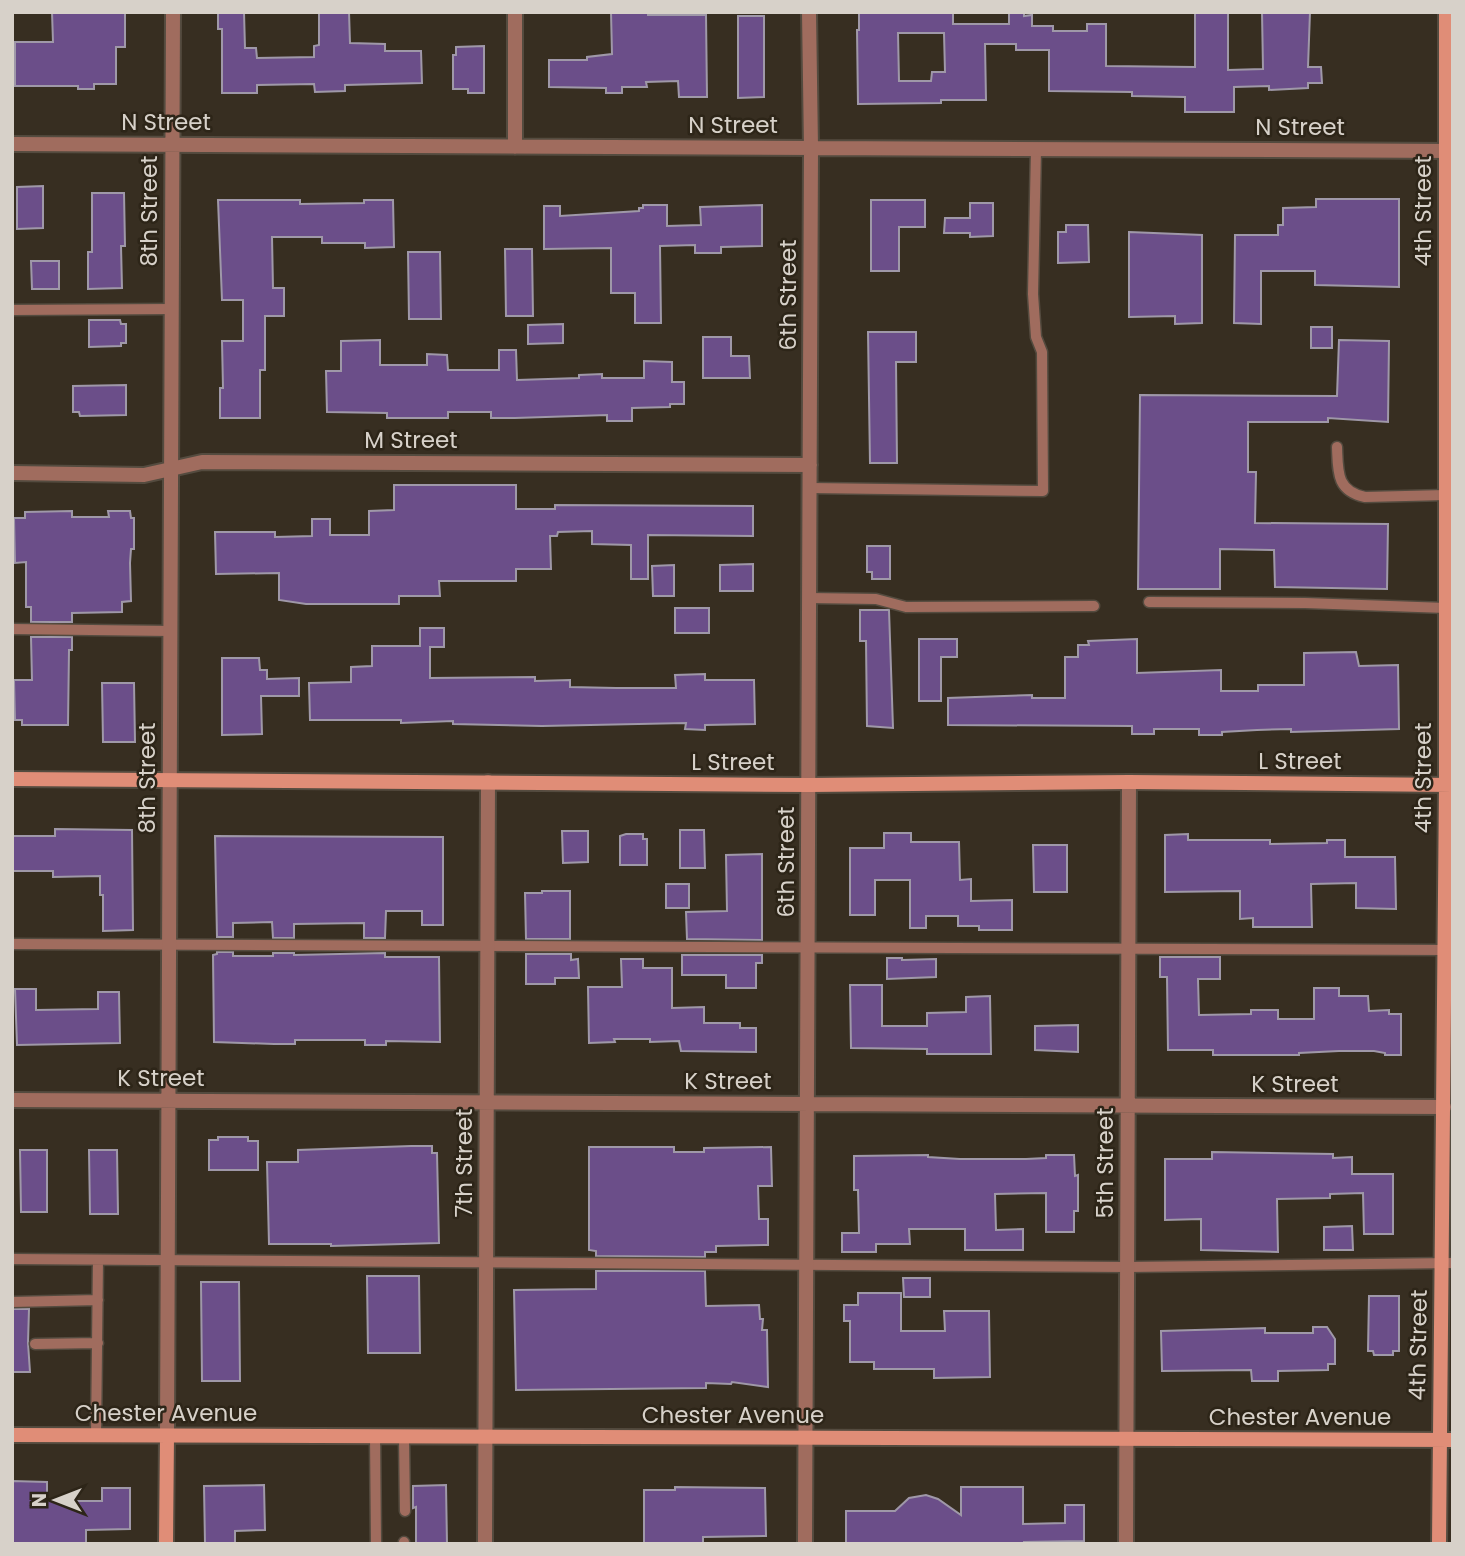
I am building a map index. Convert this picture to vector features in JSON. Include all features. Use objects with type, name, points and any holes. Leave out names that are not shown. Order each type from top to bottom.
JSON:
[{"type":"street","name":"8th Street","points":[[166,1544],[173,12]]},
{"type":"street","points":[[515,12],[515,147]]},
{"type":"street","name":"6th Street","points":[[806,1544],[811,148],[809,12]]},
{"type":"street","name":"4th Street","points":[[1438,1544],[1446,1521],[1447,1263],[1444,1107],[1449,785],[1446,495],[1449,150],[1446,12]]},
{"type":"street","name":"N Street","points":[[12,144],[1449,150]]},
{"type":"street","name":"M Street","points":[[12,473],[144,475],[202,462],[810,465]]},
{"type":"street","name":"L Street","points":[[12,779],[809,785],[1129,782],[1449,785]]},
{"type":"street","name":"7th Street","points":[[485,1544],[488,782]]},
{"type":"street","name":"5th Street","points":[[1126,1544],[1129,782]]},
{"type":"street","name":"K Street","points":[[12,1100],[1444,1107]]},
{"type":"street","name":"Chester Avenue","points":[[12,1435],[1446,1440]]},
{"type":"lane","points":[[810,488],[1042,491],[1042,352],[1035,337],[1032,294],[1035,149]]},
{"type":"lane","points":[[12,310],[172,309]]},
{"type":"lane","points":[[1337,447],[1338,473],[1343,484],[1355,495],[1446,495]]},
{"type":"lane","points":[[809,598],[876,599],[906,607],[1094,606]]},
{"type":"lane","points":[[1149,603],[1305,603],[1446,608]]},
{"type":"lane","points":[[12,629],[170,631]]},
{"type":"lane","points":[[12,944],[1445,950]]},
{"type":"lane","points":[[12,1259],[1127,1268],[1447,1263]]},
{"type":"lane","points":[[96,1435],[99,1260]]},
{"type":"lane","points":[[12,1302],[98,1300]]},
{"type":"lane","points":[[35,1344],[98,1343]]},
{"type":"lane","points":[[375,1436],[376,1544]]},
{"type":"lane","points":[[404,1437],[405,1511]]},
{"type":"building","points":[[52,12],[125,12],[125,47],[116,47],[116,84],[94,84],[94,89],[78,89],[78,86],[15,86],[15,42],[53,42]]},
{"type":"building","points":[[218,12],[244,12],[245,48],[256,48],[257,58],[314,57],[314,46],[319,45],[319,12],[349,12],[350,43],[385,44],[385,51],[421,51],[422,83],[345,85],[345,91],[315,92],[314,84],[257,85],[257,93],[222,93],[222,29],[218,29]]},
{"type":"building","points":[[611,12],[706,15],[707,97],[679,97],[678,81],[646,82],[647,87],[622,87],[622,93],[606,93],[606,88],[549,87],[549,60],[587,60],[587,57],[612,54]]},
{"type":"building","points":[[859,12],[953,12],[953,24],[1009,24],[1009,12],[1024,12],[1024,16],[1032,15],[1032,26],[1053,26],[1053,31],[1087,31],[1087,24],[1106,24],[1106,66],[1195,67],[1195,12],[1228,12],[1228,70],[1263,69],[1262,12],[1310,12],[1308,67],[1321,67],[1322,83],[1308,83],[1308,88],[1269,90],[1269,86],[1234,87],[1234,112],[1185,112],[1185,97],[1132,96],[1132,92],[1049,91],[1049,50],[1016,50],[1016,44],[985,44],[986,100],[858,104]],"holes":[[[898,33],[944,33],[945,72],[932,72],[931,81],[899,81]]]},
{"type":"building","points":[[738,16],[764,16],[764,97],[738,98]]},
{"type":"building","points":[[484,46],[484,93],[453,89],[453,55],[456,55],[456,47]]},
{"type":"building","points":[[43,186],[43,228],[17,229],[17,187]]},
{"type":"building","points":[[92,193],[124,193],[125,246],[121,246],[122,288],[88,289],[88,252],[92,252]]},
{"type":"building","points":[[1316,199],[1399,199],[1399,287],[1315,285],[1315,271],[1261,271],[1261,324],[1234,323],[1235,235],[1278,235],[1278,225],[1283,225],[1283,208],[1316,207]]},
{"type":"building","points":[[218,200],[300,200],[300,204],[393,200],[394,247],[365,248],[365,243],[322,243],[322,237],[272,237],[273,288],[284,288],[284,316],[265,316],[265,370],[260,370],[260,418],[220,418],[220,388],[223,388],[222,341],[243,341],[243,300],[222,300]]},
{"type":"building","points":[[871,200],[925,200],[925,227],[899,227],[899,271],[871,271]]},
{"type":"building","points":[[970,203],[993,203],[993,236],[970,237],[970,233],[944,233],[945,218],[970,218]]},
{"type":"building","points":[[643,205],[667,205],[667,226],[701,225],[700,207],[762,205],[762,246],[721,247],[721,253],[695,253],[695,245],[660,246],[661,323],[635,323],[635,293],[611,293],[611,248],[544,249],[544,206],[560,206],[560,216],[639,211]]},
{"type":"building","points":[[1066,225],[1088,225],[1089,262],[1058,263],[1058,232],[1066,232]]},
{"type":"building","points":[[1129,232],[1202,235],[1202,323],[1175,324],[1175,316],[1129,317]]},
{"type":"building","points":[[505,249],[532,249],[533,316],[506,316]]},
{"type":"building","points":[[408,252],[440,252],[441,319],[409,319]]},
{"type":"building","points":[[31,261],[59,261],[59,289],[32,289]]},
{"type":"building","points":[[89,320],[120,320],[121,324],[126,324],[126,343],[121,343],[121,346],[89,347]]},
{"type":"building","points":[[563,324],[563,343],[528,344],[528,325]]},
{"type":"building","points":[[1311,327],[1332,327],[1332,348],[1311,348]]},
{"type":"building","points":[[868,332],[916,332],[916,362],[896,362],[897,463],[870,463]]},
{"type":"building","points":[[703,337],[731,337],[731,356],[749,356],[750,378],[703,378]]},
{"type":"building","points":[[380,340],[380,365],[427,365],[427,354],[447,355],[448,370],[499,370],[499,350],[516,350],[517,380],[579,378],[579,375],[602,374],[602,378],[644,378],[644,361],[672,362],[672,382],[684,382],[684,404],[632,408],[632,421],[607,421],[607,415],[491,418],[491,412],[448,412],[448,418],[387,418],[387,413],[327,412],[326,371],[341,371],[341,341]]},
{"type":"building","points":[[1339,340],[1389,341],[1388,422],[1328,418],[1328,422],[1248,422],[1248,472],[1256,472],[1255,523],[1388,524],[1387,589],[1275,587],[1274,550],[1220,549],[1220,589],[1138,589],[1140,395],[1337,396]]},
{"type":"building","points":[[126,385],[126,415],[80,416],[79,412],[73,412],[73,386]]},
{"type":"building","points":[[394,485],[516,485],[516,509],[555,509],[555,505],[753,506],[753,536],[648,535],[648,579],[631,579],[631,545],[592,544],[592,531],[558,532],[557,536],[550,536],[551,569],[516,569],[516,581],[439,581],[440,596],[399,596],[399,604],[306,604],[279,600],[279,573],[216,574],[215,532],[275,532],[275,537],[312,536],[312,519],[330,519],[330,535],[369,535],[369,511],[394,510]]},
{"type":"building","points":[[72,511],[72,517],[109,517],[108,511],[130,511],[131,518],[134,518],[134,549],[131,549],[130,563],[131,601],[122,602],[122,612],[72,613],[72,622],[31,622],[31,607],[26,607],[26,562],[15,563],[14,518],[25,518],[25,512]]},
{"type":"building","points":[[867,546],[890,546],[890,579],[872,579],[872,572],[867,572]]},
{"type":"building","points":[[753,564],[753,591],[720,591],[720,565]]},
{"type":"building","points":[[674,565],[674,596],[653,596],[652,566]]},
{"type":"building","points":[[675,608],[709,608],[709,633],[675,633]]},
{"type":"building","points":[[860,610],[889,610],[893,728],[867,726],[866,641],[860,641]]},
{"type":"building","points":[[420,628],[444,628],[444,647],[430,647],[430,678],[535,677],[535,681],[570,680],[570,687],[616,688],[676,688],[675,675],[705,674],[705,680],[754,680],[755,724],[705,725],[705,730],[685,729],[686,723],[542,726],[453,724],[453,721],[401,723],[401,720],[310,720],[309,683],[351,682],[351,667],[372,666],[372,646],[420,646]]},
{"type":"building","points":[[31,637],[72,637],[72,650],[69,650],[68,725],[22,725],[22,720],[15,720],[14,680],[32,680]]},
{"type":"building","points":[[919,639],[957,639],[957,657],[941,657],[941,701],[919,701]]},
{"type":"building","points":[[1137,639],[1137,673],[1221,670],[1221,691],[1258,691],[1258,685],[1304,685],[1304,653],[1356,652],[1359,666],[1398,665],[1399,729],[1291,732],[1291,729],[1257,730],[1199,735],[1199,729],[1154,729],[1154,734],[1132,734],[1132,726],[948,725],[948,698],[1032,695],[1032,698],[1065,698],[1065,657],[1078,657],[1078,645],[1089,645],[1088,641]]},
{"type":"building","points":[[222,658],[259,658],[260,670],[267,670],[267,679],[299,678],[299,696],[261,696],[262,734],[222,735]]},
{"type":"building","points":[[102,683],[134,683],[135,742],[103,742]]},
{"type":"building","points":[[55,829],[132,830],[133,930],[103,931],[100,876],[53,877],[53,871],[12,871],[12,836],[55,836]]},
{"type":"building","points":[[680,830],[704,830],[705,868],[680,868]]},
{"type":"building","points":[[562,831],[588,831],[588,862],[563,863]]},
{"type":"building","points":[[884,833],[911,833],[911,842],[959,842],[960,880],[971,879],[971,901],[1012,900],[1012,930],[979,930],[979,926],[958,926],[958,916],[926,916],[926,928],[910,928],[910,880],[875,880],[875,915],[850,915],[850,848],[884,848]]},
{"type":"building","points":[[643,834],[643,839],[647,839],[647,865],[620,865],[620,836]]},
{"type":"building","points":[[1188,834],[1188,840],[1270,840],[1270,844],[1345,840],[1345,857],[1395,857],[1396,909],[1356,908],[1356,883],[1311,884],[1312,927],[1253,927],[1253,918],[1240,919],[1240,891],[1165,892],[1165,835]]},
{"type":"building","points":[[215,836],[443,837],[443,925],[422,925],[422,911],[386,911],[385,938],[364,938],[364,923],[294,924],[294,938],[273,938],[272,922],[233,923],[233,937],[217,937]]},
{"type":"building","points":[[1033,845],[1067,845],[1067,892],[1034,892]]},
{"type":"building","points":[[762,854],[762,940],[687,939],[686,912],[727,911],[726,855]]},
{"type":"building","points":[[666,884],[689,884],[689,908],[666,908]]},
{"type":"building","points":[[570,891],[570,939],[526,939],[525,893]]},
{"type":"building","points":[[217,952],[233,952],[233,956],[273,956],[273,953],[385,953],[385,957],[439,957],[440,1042],[386,1041],[386,1045],[365,1045],[365,1040],[295,1040],[295,1044],[214,1042],[213,955]]},
{"type":"building","points":[[526,954],[571,954],[571,960],[578,959],[579,978],[555,978],[555,984],[526,984]]},
{"type":"building","points":[[682,955],[762,955],[762,963],[756,963],[756,988],[726,988],[726,975],[682,975]]},
{"type":"building","points":[[1160,957],[1220,957],[1220,979],[1198,979],[1199,1015],[1251,1014],[1251,1010],[1278,1010],[1278,1019],[1314,1019],[1314,988],[1339,988],[1339,996],[1368,996],[1369,1011],[1389,1010],[1389,1014],[1401,1014],[1401,1055],[1385,1055],[1374,1051],[1339,1051],[1299,1055],[1213,1055],[1213,1050],[1168,1050],[1167,977],[1160,977]]},
{"type":"building","points":[[887,958],[936,959],[936,977],[887,979]]},
{"type":"building","points":[[621,959],[643,959],[643,968],[672,968],[672,1008],[704,1007],[704,1023],[740,1023],[740,1028],[756,1028],[756,1052],[681,1051],[679,1041],[650,1042],[650,1039],[614,1039],[615,1042],[589,1043],[588,987],[622,987]]},
{"type":"building","points":[[850,985],[882,985],[882,1026],[927,1026],[927,1013],[966,1012],[966,997],[990,996],[991,1054],[927,1054],[927,1049],[851,1048]]},
{"type":"building","points":[[15,989],[36,989],[36,1010],[98,1009],[98,992],[119,992],[120,1043],[17,1045]]},
{"type":"building","points":[[1078,1025],[1078,1052],[1035,1050],[1035,1026]]},
{"type":"building","points":[[218,1137],[248,1137],[248,1141],[258,1141],[258,1170],[209,1170],[209,1140],[218,1140]]},
{"type":"building","points":[[432,1146],[432,1153],[437,1153],[439,1243],[331,1246],[269,1244],[267,1162],[298,1162],[298,1150]]},
{"type":"building","points":[[589,1147],[674,1147],[674,1152],[704,1152],[704,1148],[771,1147],[772,1186],[758,1186],[759,1219],[768,1219],[768,1245],[716,1246],[716,1252],[705,1252],[705,1257],[596,1256],[596,1251],[589,1250]]},
{"type":"building","points":[[20,1150],[47,1150],[47,1212],[21,1212]]},
{"type":"building","points":[[89,1150],[117,1150],[118,1214],[90,1214]]},
{"type":"building","points":[[1212,1152],[1333,1154],[1333,1158],[1352,1157],[1352,1174],[1393,1174],[1393,1234],[1364,1234],[1363,1193],[1330,1194],[1330,1198],[1277,1199],[1278,1252],[1201,1250],[1201,1219],[1165,1220],[1165,1159],[1212,1159]]},
{"type":"building","points":[[928,1155],[960,1159],[1026,1159],[1046,1158],[1046,1155],[1074,1155],[1075,1176],[1078,1175],[1078,1211],[1074,1211],[1074,1232],[1046,1232],[1046,1193],[995,1194],[996,1230],[1023,1229],[1023,1250],[965,1250],[965,1229],[909,1229],[910,1244],[876,1244],[876,1252],[842,1252],[842,1233],[859,1233],[858,1190],[854,1190],[854,1156]]},
{"type":"building","points":[[1352,1226],[1353,1250],[1324,1250],[1324,1227]]},
{"type":"building","points":[[596,1271],[705,1271],[706,1306],[759,1305],[760,1319],[763,1319],[762,1330],[767,1330],[768,1387],[732,1382],[706,1383],[706,1388],[516,1390],[514,1290],[596,1289]]},
{"type":"building","points":[[367,1276],[419,1276],[420,1353],[368,1353]]},
{"type":"building","points":[[903,1278],[930,1278],[930,1297],[904,1297]]},
{"type":"building","points":[[201,1282],[239,1282],[240,1381],[202,1381]]},
{"type":"building","points":[[858,1293],[901,1293],[901,1331],[945,1331],[944,1311],[989,1311],[990,1377],[934,1378],[934,1369],[874,1369],[874,1362],[850,1362],[850,1321],[844,1321],[844,1305],[858,1305]]},
{"type":"building","points":[[1369,1296],[1399,1296],[1399,1351],[1393,1351],[1393,1355],[1374,1355],[1373,1351],[1368,1351]]},
{"type":"building","points":[[12,1309],[29,1309],[30,1372],[12,1372]]},
{"type":"building","points":[[1313,1327],[1327,1327],[1335,1339],[1335,1364],[1328,1364],[1328,1370],[1278,1371],[1278,1381],[1252,1381],[1251,1370],[1162,1371],[1161,1331],[1265,1328],[1265,1333],[1313,1333]]},
{"type":"building","points":[[12,1481],[47,1482],[47,1501],[102,1501],[102,1488],[130,1488],[130,1529],[86,1530],[86,1544],[12,1544]]},
{"type":"building","points":[[264,1485],[265,1530],[235,1531],[235,1544],[205,1544],[204,1486]]},
{"type":"building","points":[[446,1485],[447,1544],[416,1544],[413,1486]]},
{"type":"building","points":[[675,1487],[765,1488],[766,1536],[703,1537],[703,1544],[644,1544],[644,1490],[675,1490]]},
{"type":"building","points":[[961,1487],[1023,1487],[1023,1524],[1065,1523],[1065,1505],[1084,1505],[1084,1541],[1024,1544],[846,1544],[846,1511],[895,1511],[909,1498],[926,1495],[938,1499],[961,1515]]}]
